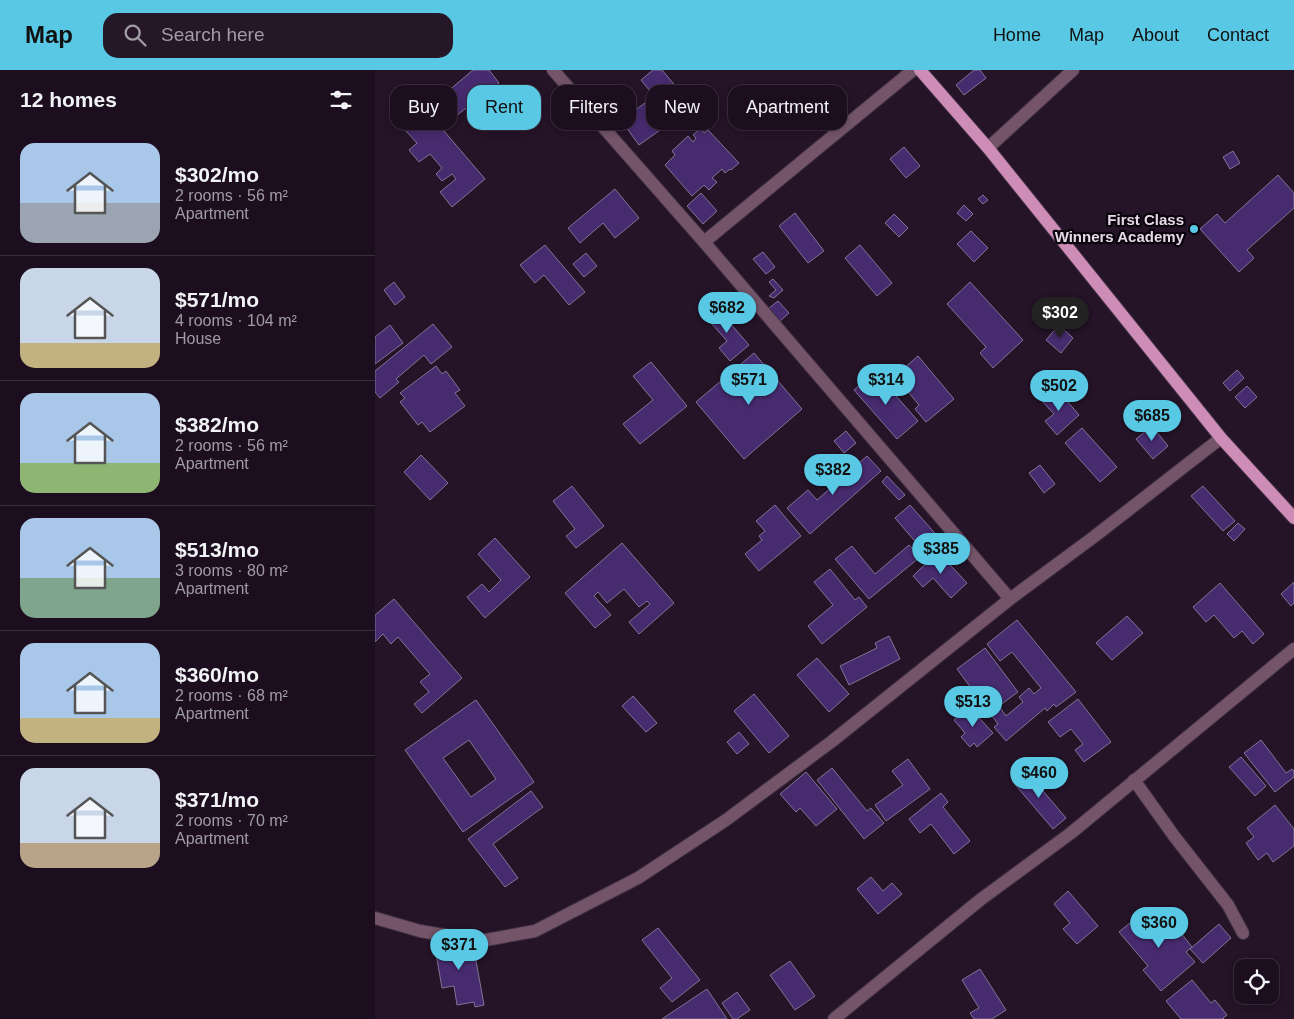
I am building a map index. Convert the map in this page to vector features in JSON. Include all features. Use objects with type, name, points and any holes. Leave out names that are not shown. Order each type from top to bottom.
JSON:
[{"type":"main road","points":[[920,70],[988,148],[1221,438],[1294,518]]},
{"type":"street","points":[[553,70],[1010,599]]},
{"type":"street","points":[[703,242],[913,70]]},
{"type":"street","points":[[988,148],[1073,70]]},
{"type":"street","points":[[375,918],[420,931],[480,941],[535,931],[638,878],[726,820],[831,742],[1010,599],[1221,438]]},
{"type":"street","points":[[833,1019],[980,900],[1071,832],[1294,649]]},
{"type":"street","points":[[1134,780],[1174,836],[1228,905],[1243,933]]},
{"type":"building","points":[[473,70],[489,70],[499,83],[496,85],[467,85],[467,107],[457,115],[457,85],[455,85]]},
{"type":"building","points":[[653,70],[662,70],[675,85],[646,86],[641,80]]},
{"type":"building","points":[[974,70],[980,70],[986,78],[964,95],[956,85]]},
{"type":"building","points":[[645,103],[646,130],[660,130],[639,145],[628,130],[636,130],[636,109]]},
{"type":"building","points":[[405,130],[443,130],[485,179],[452,207],[440,192],[456,179],[452,174],[442,181],[436,174],[442,168],[430,154],[419,162],[409,150],[417,143]]},
{"type":"building","points":[[699,130],[704,133],[708,130],[739,163],[725,173],[722,169],[712,178],[717,182],[709,190],[704,185],[692,196],[665,165],[675,155],[672,151],[688,136],[693,142],[696,138],[693,135]]},
{"type":"building","points":[[904,147],[920,166],[906,178],[890,159]]},
{"type":"building","points":[[1233,151],[1240,163],[1230,169],[1223,157]]},
{"type":"building","points":[[1278,175],[1294,193],[1294,208],[1247,250],[1254,258],[1239,272],[1200,229],[1217,214],[1225,223]]},
{"type":"building","points":[[615,189],[639,218],[615,238],[603,223],[580,243],[568,228]]},
{"type":"building","points":[[701,193],[717,211],[703,224],[687,206]]},
{"type":"building","points":[[983,195],[988,200],[983,204],[978,199]]},
{"type":"building","points":[[964,205],[973,214],[966,221],[957,213]]},
{"type":"building","points":[[795,213],[824,251],[808,263],[779,226]]},
{"type":"building","points":[[894,214],[908,228],[899,237],[885,223]]},
{"type":"building","points":[[971,231],[988,248],[974,262],[957,244]]},
{"type":"building","points":[[545,245],[585,292],[569,305],[544,275],[535,283],[520,265]]},
{"type":"building","points":[[860,245],[892,283],[877,296],[845,258]]},
{"type":"building","points":[[763,252],[775,267],[766,274],[753,259]]},
{"type":"building","points":[[586,253],[597,266],[584,277],[573,264]]},
{"type":"building","points":[[773,279],[783,290],[774,298],[769,296],[776,290],[769,282]]},
{"type":"building","points":[[394,282],[405,297],[395,305],[384,290]]},
{"type":"building","points":[[970,282],[1023,340],[993,368],[980,353],[986,347],[947,304]]},
{"type":"building","points":[[778,301],[789,313],[779,322],[768,309]]},
{"type":"building","points":[[715,306],[749,345],[730,361],[719,348],[727,341],[704,315]]},
{"type":"building","points":[[433,324],[452,347],[431,364],[424,355],[396,379],[399,382],[380,398],[375,392],[375,371]]},
{"type":"building","points":[[390,325],[403,343],[375,364],[375,337]]},
{"type":"building","points":[[1059,325],[1073,338],[1061,353],[1046,340]]},
{"type":"building","points":[[754,353],[802,409],[744,459],[696,402]]},
{"type":"building","points":[[918,356],[954,399],[926,422],[915,409],[919,405],[895,376]]},
{"type":"building","points":[[651,362],[687,406],[640,444],[623,424],[653,400],[633,376]]},
{"type":"building","points":[[436,366],[442,374],[446,371],[460,390],[455,393],[465,406],[430,432],[422,422],[418,425],[400,402],[405,398],[400,393]]},
{"type":"building","points":[[1237,370],[1244,378],[1230,391],[1223,383]]},
{"type":"building","points":[[875,372],[918,421],[897,439],[854,390]]},
{"type":"building","points":[[1247,386],[1257,397],[1245,408],[1235,397]]},
{"type":"building","points":[[1056,388],[1079,415],[1057,435],[1045,421],[1054,414],[1042,401]]},
{"type":"building","points":[[1152,426],[1168,446],[1153,459],[1136,439]]},
{"type":"building","points":[[1082,428],[1117,467],[1100,482],[1065,443]]},
{"type":"building","points":[[846,431],[856,443],[844,453],[834,441]]},
{"type":"building","points":[[421,455],[448,483],[430,500],[404,472]]},
{"type":"building","points":[[867,456],[881,471],[810,534],[787,508],[808,490],[817,500]]},
{"type":"building","points":[[1040,465],[1055,484],[1044,493],[1029,473]]},
{"type":"building","points":[[887,476],[905,495],[899,500],[882,482]]},
{"type":"building","points":[[572,486],[604,526],[576,548],[566,536],[575,529],[553,501]]},
{"type":"building","points":[[1203,486],[1235,521],[1223,531],[1191,496]]},
{"type":"building","points":[[775,505],[801,536],[759,571],[745,554],[762,540],[759,536],[765,531],[756,521]]},
{"type":"building","points":[[910,505],[940,539],[925,553],[895,518]]},
{"type":"building","points":[[1238,523],[1245,529],[1234,541],[1227,534]]},
{"type":"building","points":[[495,538],[530,577],[485,618],[467,597],[482,584],[489,592],[501,580],[478,554]]},
{"type":"building","points":[[622,543],[674,603],[639,634],[629,622],[650,604],[647,601],[639,607],[624,589],[607,603],[598,592],[594,596],[611,615],[595,628],[565,593]]},
{"type":"building","points":[[909,545],[920,557],[869,599],[835,559],[852,546],[875,574]]},
{"type":"building","points":[[938,552],[967,583],[951,598],[933,578],[923,587],[913,576]]},
{"type":"building","points":[[830,569],[855,600],[859,597],[867,607],[822,644],[808,626],[833,605],[814,582]]},
{"type":"building","points":[[1294,582],[1294,603],[1291,606],[1281,594]]},
{"type":"building","points":[[1220,583],[1264,634],[1253,644],[1242,631],[1234,638],[1214,615],[1206,622],[1193,607]]},
{"type":"building","points":[[394,599],[462,678],[422,713],[414,704],[429,692],[420,682],[430,674],[398,637],[391,644],[383,634],[375,642],[375,615]]},
{"type":"building","points":[[1127,616],[1143,633],[1112,660],[1096,643]]},
{"type":"building","points":[[1017,620],[1076,692],[1056,707],[1054,704],[1047,711],[1045,708],[1006,741],[994,727],[998,724],[957,669],[985,648],[1018,692],[999,706],[1006,716],[1023,702],[1019,697],[1029,688],[1034,694],[1041,688],[1012,652],[1000,661],[987,644]]},
{"type":"building","points":[[889,636],[900,659],[849,685],[840,666],[877,648],[875,643]]},
{"type":"building","points":[[817,658],[849,694],[829,712],[797,675]]},
{"type":"building","points":[[754,694],[789,736],[769,753],[734,711]]},
{"type":"building","points":[[633,696],[657,723],[646,732],[622,706]]},
{"type":"building","points":[[1078,699],[1111,742],[1084,762],[1075,750],[1083,744],[1071,729],[1060,737],[1048,722]]},
{"type":"building","points":[[476,700],[534,782],[463,832],[405,750]],"holes":[[[469,740],[496,779],[471,797],[443,758]]]},
{"type":"building","points":[[969,707],[993,733],[977,747],[974,743],[970,747],[961,737],[965,733],[954,720]]},
{"type":"building","points":[[739,732],[749,744],[737,754],[727,742]]},
{"type":"building","points":[[1261,740],[1286,773],[1292,769],[1294,771],[1294,777],[1275,792],[1244,753]]},
{"type":"building","points":[[1241,757],[1266,786],[1255,796],[1229,767]]},
{"type":"building","points":[[908,759],[930,789],[886,821],[875,805],[903,785],[892,771]]},
{"type":"building","points":[[832,768],[867,811],[871,808],[884,823],[864,839],[817,780]]},
{"type":"building","points":[[1025,770],[1066,818],[1053,829],[1012,781]]},
{"type":"building","points":[[806,772],[837,809],[816,826],[800,808],[796,812],[780,794]]},
{"type":"building","points":[[531,791],[543,807],[493,844],[518,878],[505,887],[468,839]]},
{"type":"building","points":[[941,793],[948,802],[943,807],[970,841],[954,854],[931,824],[920,833],[909,819]]},
{"type":"building","points":[[1275,805],[1294,829],[1294,846],[1273,862],[1267,853],[1258,860],[1246,843],[1254,837],[1247,828]]},
{"type":"building","points":[[871,877],[883,891],[892,883],[902,894],[878,914],[857,889]]},
{"type":"building","points":[[1068,891],[1098,926],[1077,944],[1063,929],[1070,923],[1054,904]]},
{"type":"building","points":[[1142,913],[1148,921],[1157,914],[1177,936],[1181,933],[1192,947],[1186,952],[1195,962],[1161,991],[1143,970],[1148,966],[1119,932]]},
{"type":"building","points":[[1219,924],[1231,938],[1203,963],[1190,949]]},
{"type":"building","points":[[658,928],[700,980],[672,1002],[660,988],[672,978],[642,940]]},
{"type":"building","points":[[460,938],[461,946],[473,944],[484,1005],[475,1007],[474,1002],[457,1005],[454,986],[442,988],[434,942]]},
{"type":"building","points":[[790,961],[815,996],[795,1010],[770,975]]},
{"type":"building","points":[[980,969],[1006,1010],[992,1019],[974,1019],[970,1013],[979,1008],[962,980]]},
{"type":"building","points":[[1192,980],[1211,1003],[1215,1000],[1227,1015],[1224,1019],[1181,1019],[1166,1001]]},
{"type":"building","points":[[707,989],[727,1019],[662,1019]]},
{"type":"building","points":[[737,992],[750,1010],[737,1019],[733,1019],[722,1003]]},
{"type":"place","name":"First Class Winners Academy","points":[[1194,229]]}]
